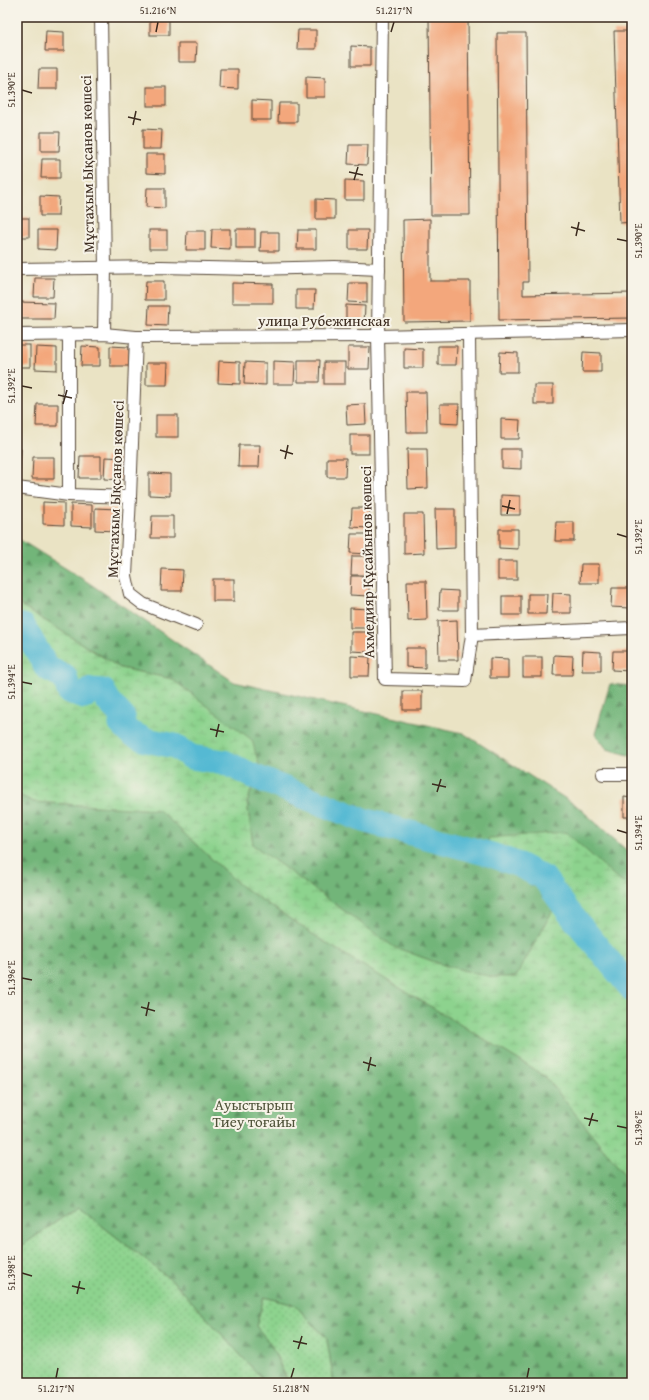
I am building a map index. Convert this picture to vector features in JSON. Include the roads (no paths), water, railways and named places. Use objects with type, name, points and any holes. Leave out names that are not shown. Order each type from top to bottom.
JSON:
[{"type":"street","name":"Мұстахым Ықсанов көшесі","points":[[101,17],[105,268],[104,334]]},
{"type":"street","name":"Ахмедияр Құсайынов көшесі","points":[[382,17],[378,336],[385,679],[465,682],[472,635],[469,335]]},
{"type":"street","points":[[17,269],[161,266],[253,269],[336,267],[379,269]]},
{"type":"street","name":"улица Рубежинская","points":[[17,335],[104,334],[136,337],[378,336],[632,330]]},
{"type":"street","points":[[69,334],[69,495]]},
{"type":"street","name":"Мұстахым Ықсанов көшесі","points":[[136,337],[126,576],[130,594],[143,604],[196,625]]},
{"type":"street","points":[[17,488],[69,495],[130,497]]},
{"type":"street","points":[[472,635],[632,628]]},
{"type":"street","points":[[603,774],[632,774]]},
{"type":"waterway","points":[[17,625],[23,626],[47,668],[65,677],[69,691],[84,697],[90,690],[103,691],[107,700],[123,717],[121,724],[130,733],[146,740],[175,746],[191,757],[224,762],[253,776],[363,820],[492,855],[519,865],[544,878],[568,911],[632,989]]},
{"type":"park label","name":"Ауыстырып Тиеу тоғайы","points":[[254,1112]]}]
